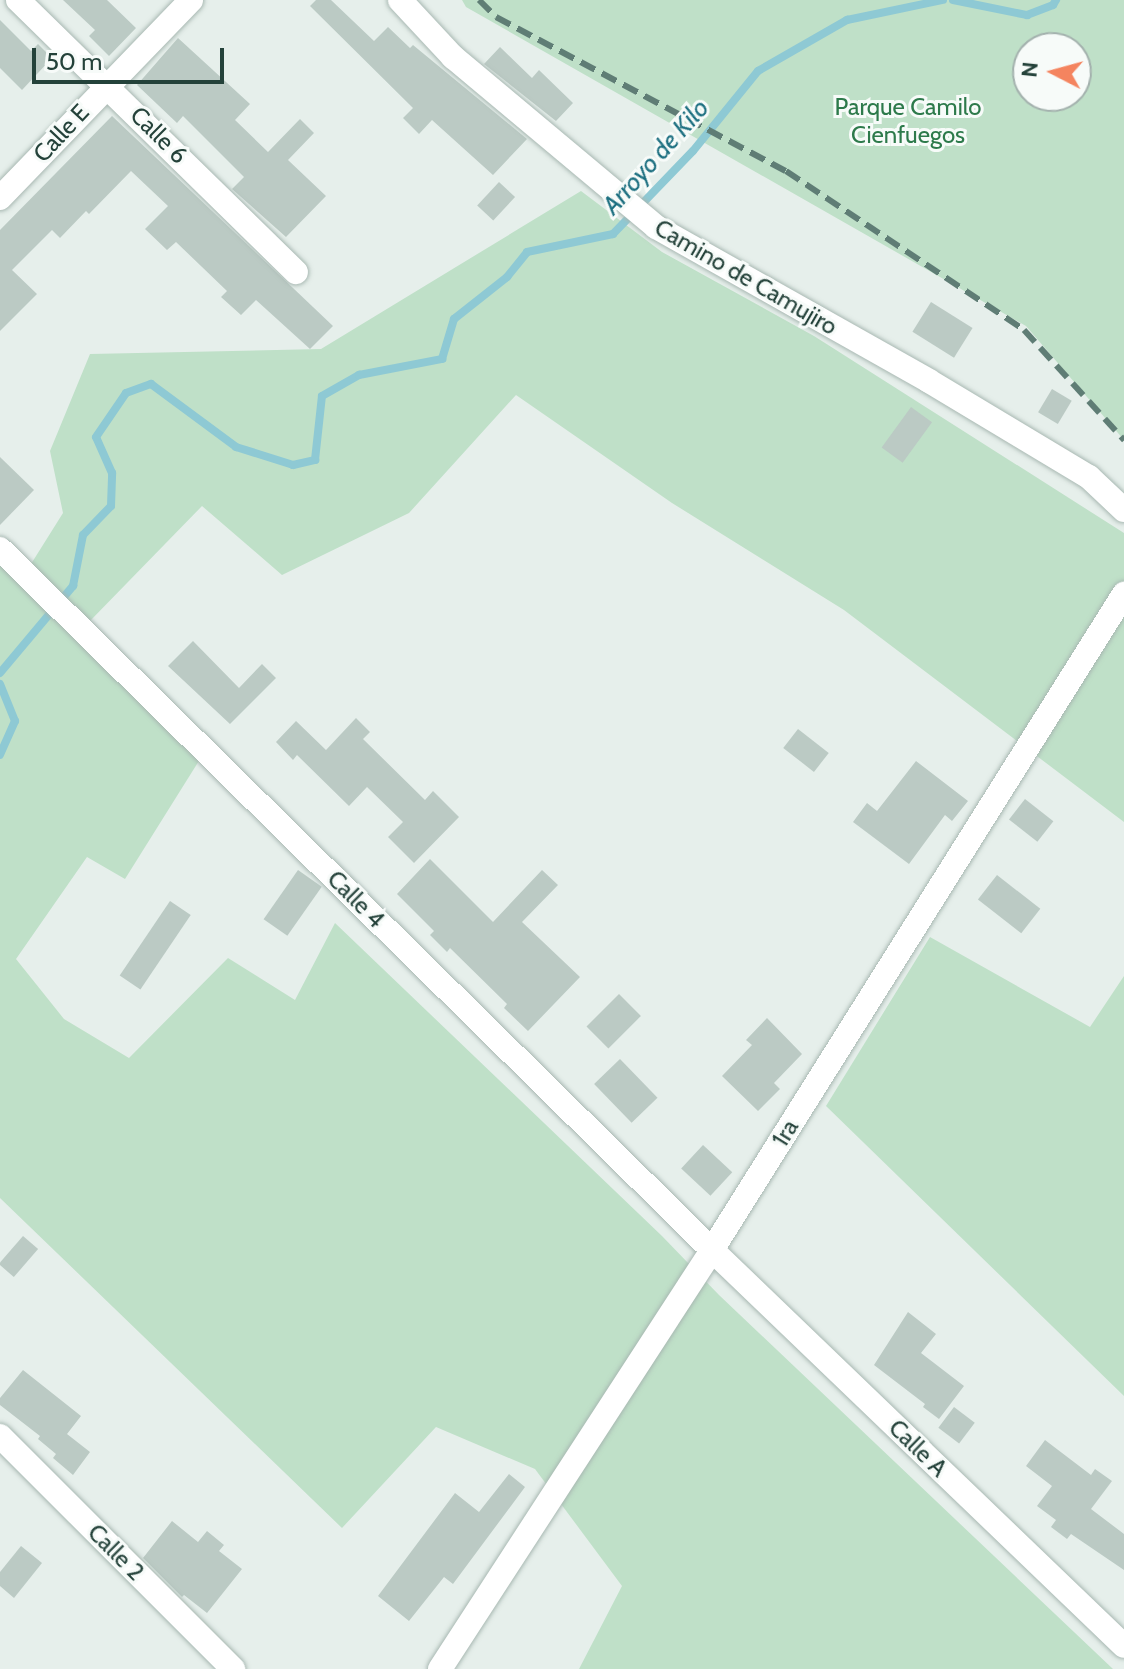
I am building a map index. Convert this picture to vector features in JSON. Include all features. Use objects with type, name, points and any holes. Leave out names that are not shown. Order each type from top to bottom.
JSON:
[{"type":"street","name":"Calle 6","points":[[18,0],[108,84],[296,272]]},
{"type":"street","name":"Calle E","points":[[0,198],[191,0]]},
{"type":"street","name":"Camino de Camujiro","points":[[400,0],[453,57],[656,227],[929,381],[1089,477],[1124,510]]},
{"type":"street","name":"Calle 4","points":[[0,549],[712,1250]]},
{"type":"street","name":"1ra","points":[[440,1669],[712,1250],[1124,594]]},
{"type":"street","name":"Calle A","points":[[712,1250],[1124,1646]]},
{"type":"street","name":"Calle 2","points":[[0,1436],[233,1669]]},
{"type":"green space","name":"Parque Camilo Cienfuegos","points":[[462,0],[1124,0],[1124,440],[1026,326],[466,7]]},
{"type":"green space","points":[[581,191],[662,252],[814,336],[1124,533],[1124,822],[844,610],[672,503],[516,395],[409,513],[282,575],[202,506],[90,621],[207,748],[125,879],[87,857],[16,959],[64,1019],[129,1058],[228,958],[295,1000],[335,923],[662,1236],[719,1295],[1113,1669],[579,1669],[622,1586],[535,1469],[436,1427],[342,1528],[0,1198],[0,542],[31,564],[63,513],[50,451],[90,354],[321,349]]},
{"type":"green space","points":[[930,937],[1090,1027],[1124,976],[1124,1396],[826,1106]]},
{"type":"building","points":[[63,0],[107,0],[136,28],[109,56],[89,36],[95,30]]},
{"type":"building","points":[[316,0],[331,0],[374,41],[388,27],[410,48],[413,45],[527,139],[493,175],[432,120],[419,134],[403,118],[413,108],[310,6]]},
{"type":"building","points":[[0,20],[31,51],[38,44],[52,58],[22,90],[0,68]]},
{"type":"building","points":[[178,38],[250,104],[235,120],[268,152],[300,119],[314,133],[288,160],[326,196],[286,237],[232,189],[244,177],[183,116],[177,123],[137,85]]},
{"type":"building","points":[[500,47],[532,78],[539,70],[573,103],[556,121],[484,64]]},
{"type":"building","points":[[112,116],[333,326],[310,349],[256,300],[241,315],[221,297],[227,291],[176,242],[167,250],[145,229],[168,206],[131,171],[89,214],[86,211],[60,238],[52,230],[12,270],[37,294],[0,331],[0,230]]},
{"type":"building","points":[[499,182],[515,197],[493,220],[477,205]]},
{"type":"building","points":[[931,302],[973,328],[954,358],[912,332]]},
{"type":"building","points":[[1052,389],[1072,401],[1058,424],[1038,412]]},
{"type":"building","points":[[911,407],[932,422],[903,463],[882,447]]},
{"type":"building","points":[[0,457],[34,490],[0,525]]},
{"type":"building","points":[[193,641],[239,688],[262,664],[276,678],[230,724],[168,666]]},
{"type":"building","points":[[356,718],[370,732],[363,739],[425,800],[433,791],[459,817],[414,863],[388,837],[403,822],[367,787],[349,806],[297,755],[293,760],[276,742],[296,721],[326,750]]},
{"type":"building","points":[[798,729],[829,753],[814,772],[783,748]]},
{"type":"building","points":[[916,761],[968,801],[952,821],[945,815],[909,864],[853,822],[867,803],[877,811]]},
{"type":"building","points":[[1025,799],[1053,821],[1037,842],[1009,819]]},
{"type":"building","points":[[430,859],[493,922],[542,870],[558,885],[522,922],[580,977],[528,1031],[504,1008],[507,1004],[450,948],[447,952],[430,935],[434,931],[397,894]]},
{"type":"building","points":[[298,870],[322,887],[287,936],[264,919]]},
{"type":"building","points":[[997,875],[1040,909],[1021,933],[978,899]]},
{"type":"building","points":[[170,901],[191,915],[140,990],[120,976]]},
{"type":"building","points":[[619,994],[641,1016],[608,1048],[586,1027]]},
{"type":"building","points":[[767,1018],[802,1054],[774,1083],[780,1089],[758,1111],[722,1076],[752,1045],[746,1040]]},
{"type":"building","points":[[620,1059],[658,1098],[632,1123],[594,1084]]},
{"type":"building","points":[[703,1145],[732,1172],[710,1196],[681,1168]]},
{"type":"building","points":[[23,1236],[38,1249],[14,1277],[0,1262]]},
{"type":"building","points":[[908,1312],[936,1334],[921,1353],[964,1386],[939,1419],[923,1407],[925,1404],[874,1365]]},
{"type":"building","points":[[23,1370],[81,1416],[67,1434],[90,1452],[73,1475],[53,1458],[56,1454],[38,1439],[40,1436],[0,1405],[0,1398]]},
{"type":"building","points":[[954,1407],[975,1423],[959,1443],[938,1428]]},
{"type":"building","points":[[1045,1440],[1091,1475],[1095,1469],[1112,1481],[1091,1509],[1124,1534],[1124,1570],[1071,1534],[1067,1539],[1051,1527],[1056,1520],[1037,1506],[1052,1486],[1026,1466]]},
{"type":"building","points":[[509,1474],[525,1487],[453,1584],[444,1577],[409,1621],[378,1596],[455,1493],[479,1512]]},
{"type":"building","points":[[172,1521],[198,1542],[207,1531],[224,1545],[219,1551],[242,1569],[207,1613],[184,1595],[182,1597],[143,1558]]},
{"type":"building","points":[[21,1546],[42,1563],[14,1598],[0,1586],[0,1572]]},
{"type":"waterway","name":"Arroyo de Kilo","points":[[0,673],[73,586],[83,535],[111,506],[112,473],[96,437],[126,393],[151,384],[236,447],[293,465],[315,460],[322,396],[359,375],[442,359],[454,319],[507,277],[527,252],[613,234],[693,151],[758,71],[847,20],[943,0]]},
{"type":"waterway","name":"Arroyo de Kilo","points":[[953,0],[1027,15],[1053,5],[1056,0]]},
{"type":"waterway","name":"Arroyo de Kilo","points":[[0,684],[15,721],[0,755]]},
{"type":"railway","points":[[479,0],[496,17],[786,171],[1024,330],[1124,440]]}]
